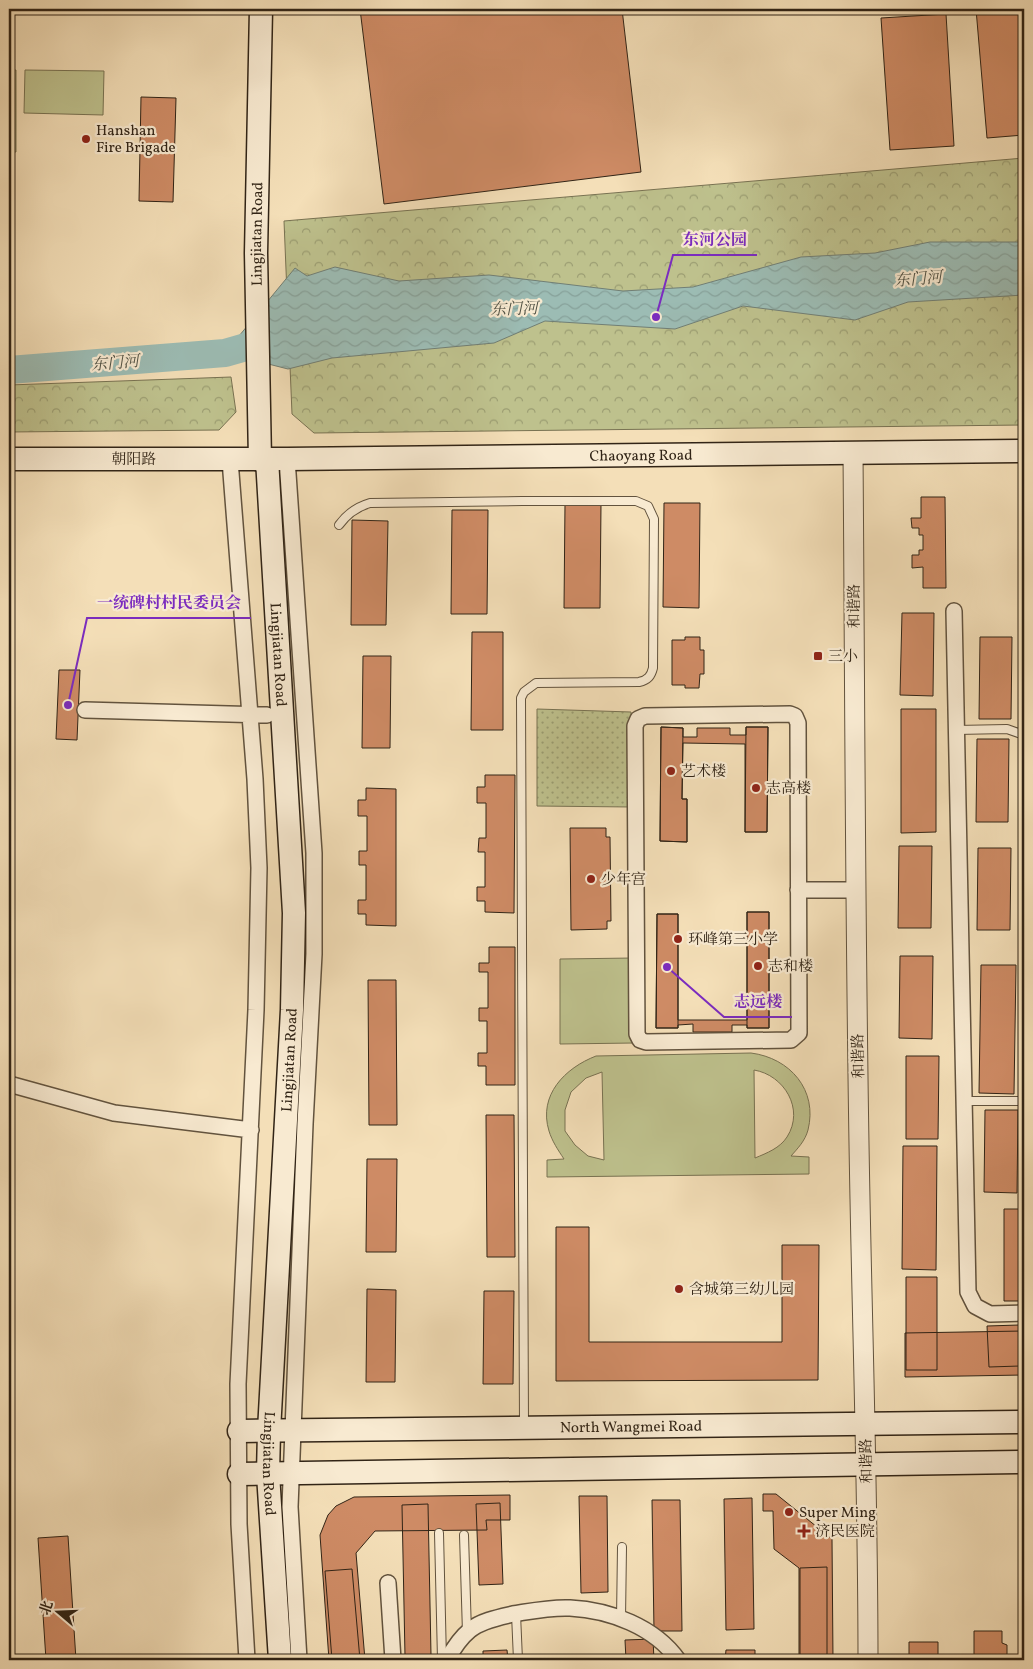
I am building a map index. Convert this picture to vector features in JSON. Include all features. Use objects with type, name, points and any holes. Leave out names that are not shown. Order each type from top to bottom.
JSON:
[{"type":"main road","name":"Lingjiatan Road","points":[[261,9],[256,253],[259,460],[258,714],[279,913],[277,1010],[253,1431],[253,1474],[264,1660]]},
{"type":"main road","name":"Chaoyang Road","points":[[259,460],[1024,451]]},
{"type":"main road","name":"朝阳路","points":[[9,459],[259,460]]},
{"type":"main road","name":"Lingjiatan Road","points":[[253,1431],[292,1010],[294,913],[259,460]]},
{"type":"main road","name":"North Wangmei Road","points":[[253,1431],[1024,1422]]},
{"type":"main road","points":[[253,1474],[1024,1462]]},
{"type":"main road","name":"Lingjiatan Road","points":[[253,1474],[280,1660]]},
{"type":"street","name":"和谐路","points":[[853,452],[856,890],[860,1199],[866,1425],[868,1660]]},
{"type":"street","points":[[259,460],[314,862],[314,954],[305,1124],[290,1507],[299,1660]]},
{"type":"street","points":[[954,611],[968,1292],[975,1306],[990,1314],[1024,1313]]},
{"type":"street","points":[[85,710],[258,714],[255,779],[259,868],[257,1000],[238,1384],[253,1431],[253,1474],[239,1524],[247,1660]]},
{"type":"street","points":[[790,714],[795,716],[798,723],[798,890],[799,1033],[794,1038],[791,1040],[646,1042],[640,1040],[637,1034],[635,810],[635,726],[638,718],[645,716],[693,715],[790,714]]},
{"type":"street","points":[[798,890],[856,890]]},
{"type":"street","points":[[9,1084],[114,1113],[250,1130]]},
{"type":"street","points":[[388,1583],[393,1660]]},
{"type":"street","points":[[447,1660],[456,1644],[471,1629],[487,1621],[537,1609],[570,1608],[597,1612],[621,1619],[645,1631],[663,1644],[678,1660]]},
{"type":"lane","points":[[339,525],[360,506],[370,503],[636,501],[648,506],[654,519],[653,668],[651,674],[646,680],[640,682],[536,683],[524,692],[521,698],[524,1428]]},
{"type":"lane","points":[[956,730],[1007,729],[1024,735]]},
{"type":"lane","points":[[964,1100],[1024,1101]]},
{"type":"lane","points":[[439,1533],[442,1660]]},
{"type":"lane","points":[[464,1535],[467,1633]]},
{"type":"lane","points":[[621,1619],[622,1548]]},
{"type":"lane","points":[[516,1614],[518,1660]]},
{"type":"green space","points":[[9,70],[16,70],[16,152],[9,152]]},
{"type":"green space","points":[[25,70],[104,71],[103,115],[24,113]]},
{"type":"green space","points":[[1024,158],[1024,425],[314,433],[292,414],[284,221]]},
{"type":"green space","points":[[231,377],[236,412],[219,430],[9,432],[9,385]]},
{"type":"green space","points":[[537,709],[631,712],[631,807],[537,806]]},
{"type":"green space","points":[[633,958],[634,1043],[560,1044],[560,959]]},
{"type":"green space","points":[[751,1053],[765,1056],[778,1062],[798,1078],[805,1089],[809,1102],[810,1115],[807,1134],[791,1156],[809,1157],[809,1174],[547,1177],[547,1160],[564,1159],[553,1142],[549,1131],[547,1106],[551,1095],[557,1084],[574,1068],[596,1056]],"holes":[[[754,1070],[765,1073],[782,1086],[789,1095],[794,1115],[792,1126],[784,1141],[773,1150],[755,1158]],[[602,1072],[604,1160],[588,1156],[575,1145],[565,1131],[565,1110],[571,1092],[586,1078]]]},
{"type":"water","points":[[930,242],[1024,242],[1024,295],[908,302],[855,320],[743,306],[675,329],[545,321],[494,343],[332,358],[288,369],[225,353],[295,268],[307,276],[335,267],[399,281],[489,275],[623,291],[693,287],[801,257],[875,253]]},
{"type":"building","points":[[360,9],[622,9],[641,172],[384,204]]},
{"type":"building","points":[[976,9],[1024,9],[1024,135],[987,138]]},
{"type":"building","points":[[946,14],[954,146],[890,150],[881,18]]},
{"type":"building","points":[[141,97],[176,98],[173,202],[139,201]]},
{"type":"building","points":[[921,497],[945,497],[946,588],[923,588],[923,567],[912,568],[912,555],[919,555],[919,550],[923,550],[923,535],[919,535],[919,528],[912,528],[911,518],[921,518]]},
{"type":"building","points":[[664,503],[700,503],[699,608],[663,607]]},
{"type":"building","points":[[565,504],[601,504],[600,608],[564,608]]},
{"type":"building","points":[[452,510],[488,510],[487,614],[451,614]]},
{"type":"building","points":[[352,520],[388,521],[386,625],[351,625]]},
{"type":"building","points":[[902,613],[934,613],[933,696],[900,695]]},
{"type":"building","points":[[472,632],[503,632],[503,730],[471,730]]},
{"type":"building","points":[[685,637],[700,637],[700,650],[704,650],[704,674],[700,674],[699,688],[685,688],[685,685],[672,685],[672,640],[685,640]]},
{"type":"building","points":[[980,637],[1012,637],[1011,719],[979,719]]},
{"type":"building","points":[[363,656],[391,656],[390,748],[362,748]]},
{"type":"building","points":[[59,670],[80,670],[77,740],[56,739]]},
{"type":"building","points":[[901,709],[936,709],[936,832],[901,833]]},
{"type":"building","points":[[661,727],[683,728],[683,737],[697,737],[697,728],[730,728],[730,735],[746,735],[746,727],[768,727],[767,832],[745,832],[745,744],[683,743],[682,799],[687,799],[687,842],[660,841]]},
{"type":"building","name":"艺术楼","points":[[661,727],[683,728],[682,799],[687,799],[687,842],[660,841]]},
{"type":"building","name":"志高楼","points":[[746,727],[768,727],[767,832],[745,832]]},
{"type":"building","points":[[977,739],[1009,739],[1008,822],[976,822]]},
{"type":"building","points":[[485,775],[515,775],[514,913],[485,912],[485,901],[477,901],[477,887],[485,887],[485,852],[478,852],[479,838],[486,838],[486,803],[477,803],[477,787],[485,787]]},
{"type":"building","points":[[366,788],[396,789],[396,926],[366,925],[366,914],[358,914],[358,900],[366,900],[366,865],[359,865],[359,851],[367,851],[367,816],[358,816],[358,800],[366,800]]},
{"type":"building","name":"少年宫","points":[[570,828],[606,828],[606,837],[610,837],[611,921],[607,921],[607,929],[571,930]]},
{"type":"building","points":[[899,846],[932,846],[931,928],[898,928]]},
{"type":"building","points":[[978,848],[1011,848],[1010,930],[977,930]]},
{"type":"building","points":[[747,912],[769,912],[769,1028],[747,1028],[747,1025],[732,1025],[732,1032],[693,1032],[693,1024],[678,1025],[678,1028],[656,1028],[657,914],[678,914],[678,1020],[747,1020]]},
{"type":"building","name":"志和楼","points":[[747,912],[769,912],[769,1028],[747,1028]]},
{"type":"building","points":[[657,914],[678,914],[678,1028],[656,1028]]},
{"type":"building","points":[[489,947],[515,947],[515,1085],[486,1085],[486,1066],[478,1066],[478,1053],[487,1053],[487,1021],[479,1021],[479,1008],[488,1008],[488,972],[479,972],[479,963],[489,963]]},
{"type":"building","points":[[900,956],[933,956],[932,1039],[899,1038]]},
{"type":"building","points":[[981,965],[1016,965],[1014,1094],[979,1093]]},
{"type":"building","points":[[368,980],[396,980],[397,1125],[369,1125]]},
{"type":"building","points":[[906,1056],[939,1056],[938,1139],[906,1139]]},
{"type":"building","points":[[985,1110],[1018,1110],[1017,1193],[984,1192]]},
{"type":"building","points":[[486,1115],[514,1115],[515,1257],[487,1257]]},
{"type":"building","points":[[903,1146],[937,1146],[936,1270],[902,1269]]},
{"type":"building","points":[[367,1159],[397,1159],[396,1252],[366,1252]]},
{"type":"building","points":[[1004,1209],[1024,1209],[1024,1301],[1004,1301]]},
{"type":"building","points":[[556,1227],[589,1227],[589,1342],[782,1342],[782,1245],[819,1245],[818,1380],[556,1381]]},
{"type":"building","points":[[906,1277],[937,1277],[937,1370],[906,1370]]},
{"type":"building","points":[[367,1289],[396,1290],[395,1382],[366,1382]]},
{"type":"building","points":[[484,1291],[514,1291],[513,1384],[483,1384]]},
{"type":"building","points":[[1019,1325],[1020,1366],[989,1367],[987,1326]]},
{"type":"building","points":[[1024,1331],[1024,1375],[905,1377],[905,1333]]},
{"type":"building","points":[[763,1494],[776,1494],[832,1539],[833,1660],[799,1660],[799,1568],[774,1549],[773,1511],[763,1511]]},
{"type":"building","points":[[510,1495],[510,1520],[486,1520],[487,1530],[375,1531],[356,1553],[365,1660],[329,1660],[320,1535],[328,1515],[336,1506],[354,1497]]},
{"type":"building","points":[[579,1496],[607,1496],[608,1592],[581,1593]]},
{"type":"building","points":[[752,1498],[754,1629],[726,1630],[724,1499]]},
{"type":"building","points":[[652,1500],[680,1500],[682,1631],[654,1631]]},
{"type":"building","points":[[500,1503],[503,1584],[479,1585],[476,1504]]},
{"type":"building","points":[[428,1504],[431,1655],[405,1656],[402,1505]]},
{"type":"building","points":[[1021,1506],[1024,1506],[1024,1606],[1023,1606]]},
{"type":"building","points":[[68,1536],[76,1660],[46,1660],[38,1538]]},
{"type":"building","points":[[827,1567],[827,1660],[800,1660],[800,1568]]},
{"type":"building","points":[[352,1569],[360,1660],[332,1660],[325,1571]]},
{"type":"building","points":[[974,1631],[1002,1631],[1002,1643],[1007,1645],[1007,1660],[981,1660],[981,1656],[974,1656]]},
{"type":"building","points":[[653,1639],[654,1660],[626,1660],[625,1640]]},
{"type":"building","points":[[909,1642],[938,1642],[938,1660],[909,1660]]},
{"type":"building","points":[[507,1650],[508,1660],[483,1660],[483,1651]]},
{"type":"building","points":[[726,1650],[755,1650],[755,1660],[725,1660]]},
{"type":"waterway","name":"东门河","points":[[9,370],[225,353],[260,343]]},
{"type":"place","name":"Hanshan Fire Brigade","points":[[86,139]]},
{"type":"place","name":"东河公园","points":[[656,317]]},
{"type":"place","name":"三小","points":[[818,656]]},
{"type":"place","name":"一统碑村村民委员会","points":[[68,705]]},
{"type":"place","name":"艺术楼","points":[[671,771]]},
{"type":"place","name":"志高楼","points":[[756,788]]},
{"type":"place","name":"少年宫","points":[[591,879]]},
{"type":"place","name":"环峰第三小学","points":[[678,939]]},
{"type":"place","name":"志和楼","points":[[758,966]]},
{"type":"place","name":"志远楼","points":[[667,967]]},
{"type":"place","name":"含城第三幼儿园","points":[[679,1289]]},
{"type":"place","name":"Super Ming","points":[[789,1512]]},
{"type":"place","name":"济民医院","points":[[804,1531]]}]
